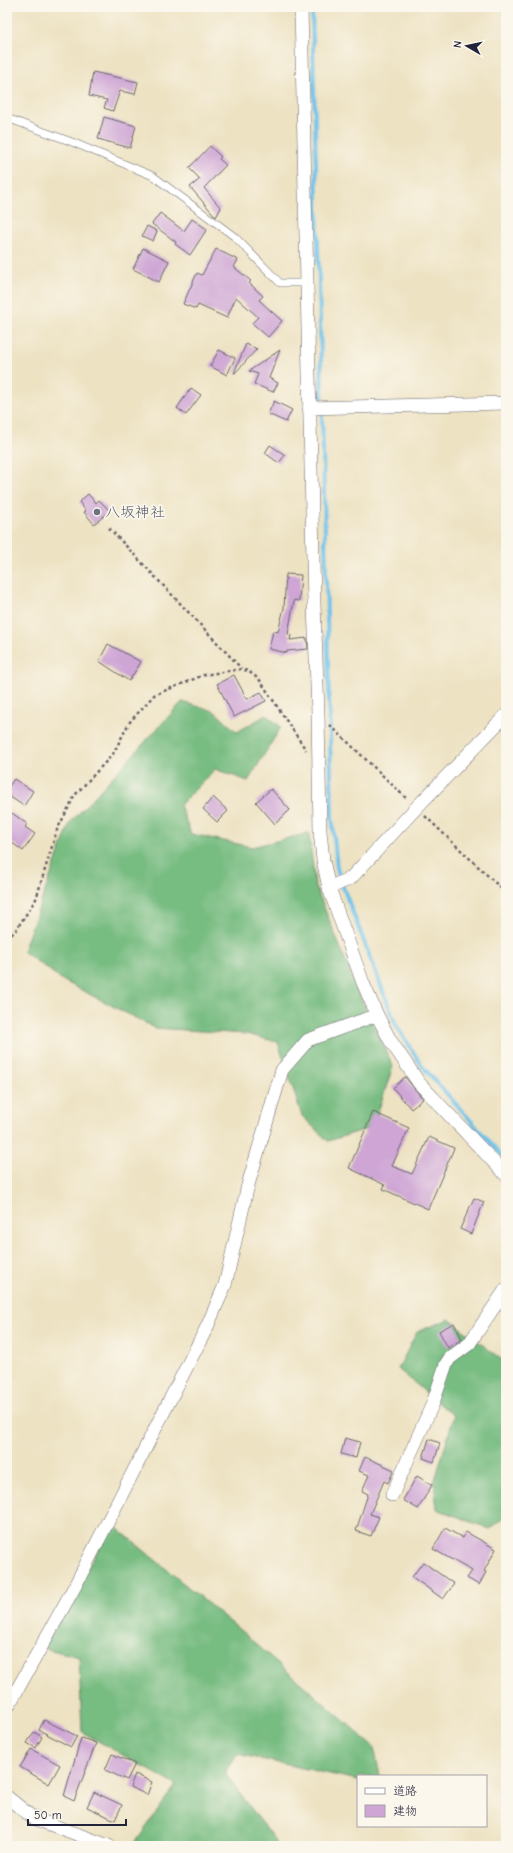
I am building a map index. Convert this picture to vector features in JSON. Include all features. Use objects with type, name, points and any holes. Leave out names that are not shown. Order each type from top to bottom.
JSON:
[{"type":"street","points":[[301,7],[309,408],[318,713],[318,769],[320,831],[323,860],[377,1015],[390,1040],[419,1083],[506,1175]]},
{"type":"street","points":[[309,408],[506,403]]},
{"type":"street","points":[[332,887],[351,878],[506,715]]},
{"type":"street","points":[[7,1708],[75,1586],[207,1327],[225,1285],[248,1185],[282,1070],[308,1040],[377,1015]]},
{"type":"street","points":[[392,1495],[433,1403],[446,1364],[450,1358],[469,1344],[506,1289]]},
{"type":"street","points":[[7,1797],[33,1818],[109,1846]]},
{"type":"lane","points":[[7,118],[72,142],[153,176],[235,237],[280,283],[306,283]]},
{"type":"path","points":[[109,528],[241,669]]},
{"type":"path","points":[[7,940],[16,930],[36,899],[57,830],[75,795],[113,754],[129,723],[154,695],[204,674],[241,669],[248,671],[259,679],[318,769]]},
{"type":"path","points":[[333,728],[506,893]]},
{"type":"green space","points":[[182,702],[214,711],[237,732],[266,715],[281,727],[248,781],[215,769],[180,805],[191,834],[252,847],[309,833],[315,885],[361,999],[393,1066],[373,1127],[328,1141],[302,1116],[278,1042],[246,1034],[155,1028],[64,981],[23,951],[70,823]]},
{"type":"green space","points":[[449,1319],[506,1363],[506,1516],[490,1529],[437,1509],[434,1483],[454,1416],[398,1369],[417,1332]]},
{"type":"green space","points":[[112,1524],[241,1631],[374,1747],[380,1775],[357,1775],[357,1780],[237,1754],[225,1773],[279,1846],[133,1846],[176,1785],[82,1732],[79,1657],[44,1648]]},
{"type":"building","points":[[93,72],[138,82],[135,94],[120,91],[113,111],[104,108],[107,100],[89,96]]},
{"type":"building","points":[[104,117],[136,126],[130,148],[98,139]]},
{"type":"building","points":[[210,146],[221,157],[219,159],[226,165],[204,188],[221,208],[216,217],[190,187],[200,179],[189,168]]},
{"type":"building","points":[[160,213],[184,231],[192,219],[207,229],[190,255],[175,244],[176,242],[152,224]]},
{"type":"building","points":[[147,226],[157,231],[153,241],[142,236]]},
{"type":"building","points":[[143,248],[169,261],[159,282],[133,269]]},
{"type":"building","points":[[216,249],[238,260],[234,267],[251,281],[249,283],[263,296],[259,300],[282,321],[268,337],[252,323],[258,317],[236,297],[227,318],[198,305],[196,309],[183,304],[197,273],[202,275]]},
{"type":"building","points":[[246,344],[257,349],[234,373]]},
{"type":"building","points":[[219,350],[235,358],[227,375],[210,366]]},
{"type":"building","points":[[280,350],[269,378],[278,383],[273,392],[254,384],[258,374],[249,371]]},
{"type":"building","points":[[191,388],[201,395],[186,415],[177,408]]},
{"type":"building","points":[[274,401],[292,410],[286,422],[268,414]]},
{"type":"building","points":[[270,445],[285,455],[279,463],[265,453]]},
{"type":"building","name":"八坂神社","points":[[88,494],[96,503],[99,500],[110,511],[94,524],[84,512],[86,511],[79,502]]},
{"type":"building","points":[[286,574],[301,575],[299,601],[294,600],[288,634],[291,635],[290,640],[307,638],[308,649],[287,651],[287,653],[269,649],[273,631],[278,632],[284,608]]},
{"type":"building","points":[[108,644],[141,662],[129,681],[99,661]]},
{"type":"building","points":[[234,675],[247,699],[261,692],[266,701],[234,717],[217,684]]},
{"type":"building","points":[[14,779],[33,791],[24,806],[7,795],[7,789]]},
{"type":"building","points":[[271,789],[290,810],[275,824],[256,802]]},
{"type":"building","points":[[213,797],[228,811],[217,822],[203,809]]},
{"type":"building","points":[[12,813],[27,824],[25,827],[35,834],[23,851],[7,839],[7,820]]},
{"type":"building","points":[[405,1077],[423,1099],[411,1109],[393,1088]]},
{"type":"building","points":[[373,1112],[409,1128],[392,1166],[412,1174],[429,1137],[454,1148],[428,1209],[383,1189],[385,1185],[349,1168]]},
{"type":"building","points":[[474,1198],[484,1202],[471,1234],[460,1229]]},
{"type":"building","points":[[454,1323],[462,1339],[448,1348],[439,1331]]},
{"type":"building","points":[[345,1438],[360,1442],[356,1458],[341,1454]]},
{"type":"building","points":[[429,1439],[440,1443],[434,1462],[423,1458]]},
{"type":"building","points":[[365,1457],[394,1470],[388,1483],[384,1481],[370,1514],[379,1517],[371,1536],[356,1531],[368,1494],[362,1491],[369,1475],[359,1471]]},
{"type":"building","points":[[417,1476],[432,1485],[418,1509],[403,1500]]},
{"type":"building","points":[[445,1528],[463,1538],[466,1532],[496,1549],[484,1571],[486,1572],[479,1585],[467,1578],[472,1571],[433,1549]]},
{"type":"building","points":[[423,1562],[454,1584],[443,1599],[412,1577]]},
{"type":"building","points":[[44,1720],[77,1736],[71,1747],[39,1730]]},
{"type":"building","points":[[34,1732],[42,1737],[36,1748],[27,1743]]},
{"type":"building","points":[[81,1738],[96,1743],[74,1801],[64,1796]]},
{"type":"building","points":[[31,1749],[60,1765],[49,1784],[20,1767]]},
{"type":"building","points":[[112,1754],[135,1764],[127,1780],[105,1770]]},
{"type":"building","points":[[135,1774],[152,1782],[147,1795],[130,1787]]},
{"type":"building","points":[[94,1792],[122,1805],[115,1820],[87,1807]]},
{"type":"waterway","points":[[312,7],[322,401]]},
{"type":"waterway","points":[[322,413],[332,817],[337,868],[396,1025],[422,1066],[506,1160]]},
{"type":"place","name":"八坂神社","points":[[97,512]]}]
